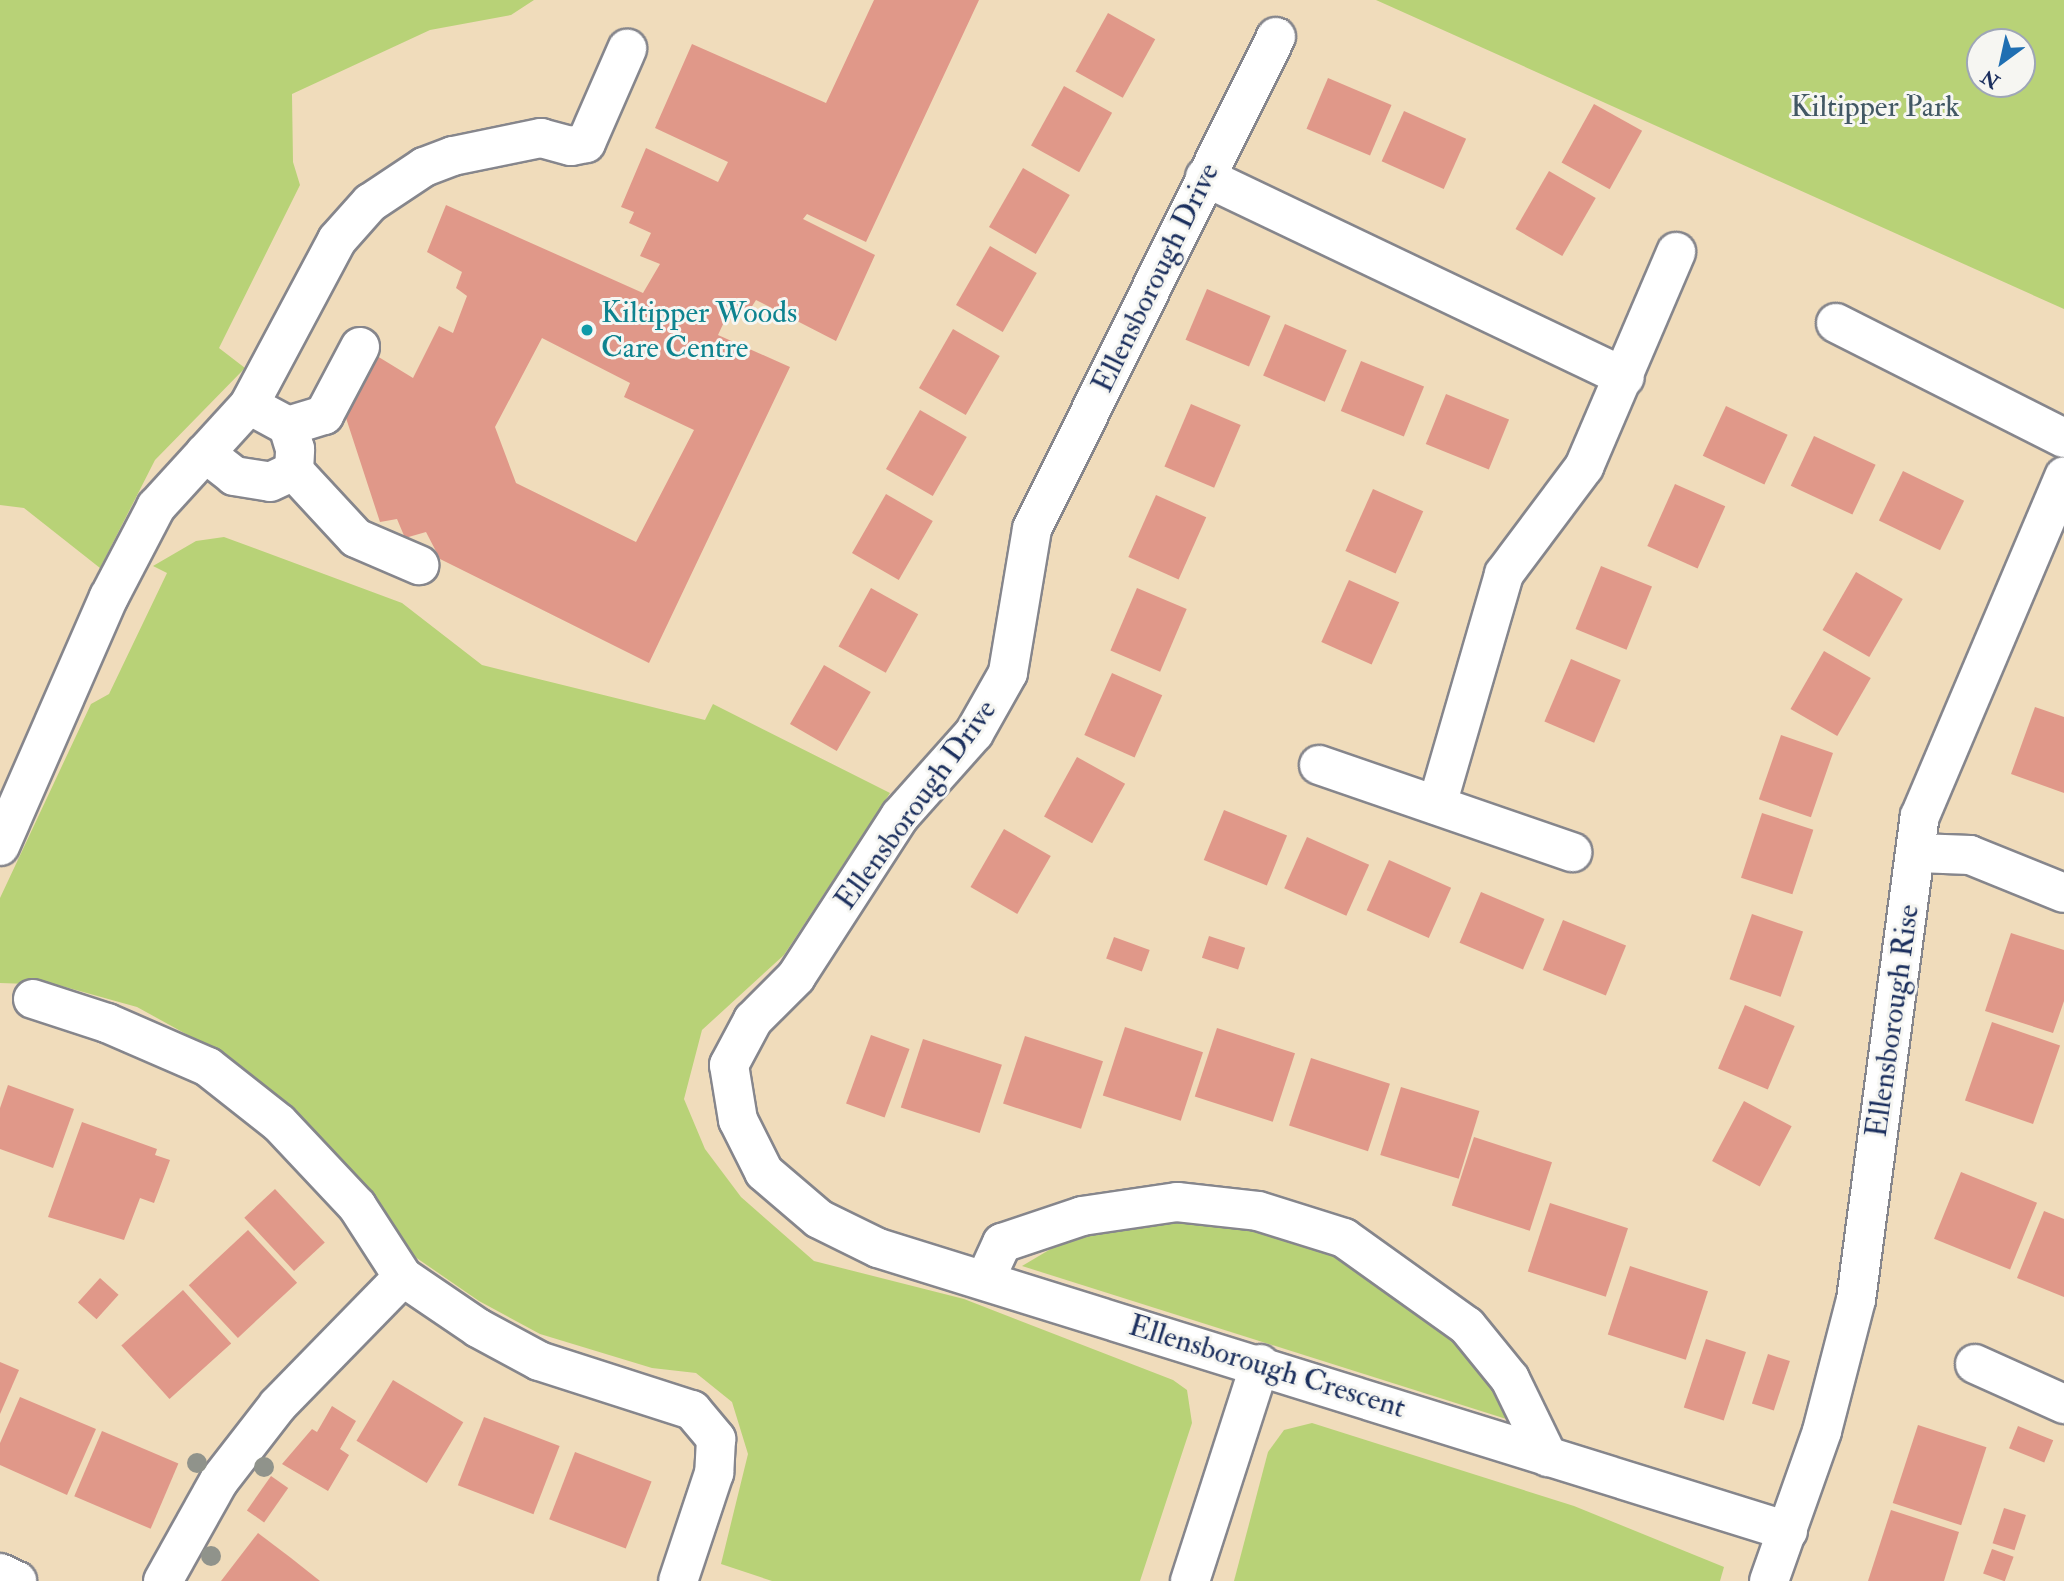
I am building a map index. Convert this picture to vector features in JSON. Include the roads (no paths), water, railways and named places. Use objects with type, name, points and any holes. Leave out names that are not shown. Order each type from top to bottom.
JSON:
[{"type":"street","name":"Ellensborough Drive","points":[[764,1172],[738,1120],[729,1065],[753,1020],[796,977],[900,817],[974,733],[1008,673],[1032,529],[1276,37]]},
{"type":"street","points":[[0,846],[109,597],[150,519],[249,405],[337,240],[370,203],[424,167],[453,156],[541,138],[571,146],[586,143],[626,49]]},
{"type":"street","points":[[1205,177],[1625,377]]},
{"type":"street","points":[[1437,805],[1504,574],[1584,467],[1625,377],[1676,252]]},
{"type":"street","points":[[1836,323],[2064,438]]},
{"type":"street","points":[[288,426],[324,415],[360,347]]},
{"type":"street","points":[[249,405],[288,426],[295,449],[294,471],[356,538],[419,565]]},
{"type":"street","points":[[205,453],[234,476],[270,482],[294,471]]},
{"type":"street","name":"Ellensborough Rise","points":[[1769,1581],[1822,1431],[1856,1300],[1904,930],[1918,853],[1920,816],[2064,476]]},
{"type":"street","points":[[1319,765],[1572,852]]},
{"type":"street","points":[[1918,853],[1970,855],[2064,893]]},
{"type":"street","points":[[33,999],[107,1023],[208,1068],[279,1123],[357,1206],[403,1278],[478,1328],[539,1361],[692,1410],[716,1438],[713,1473],[678,1581]]},
{"type":"street","name":"Ellensborough Crescent","points":[[764,1172],[819,1219],[878,1248],[1260,1364],[1788,1531]]},
{"type":"street","points":[[985,1280],[1002,1243],[1082,1216],[1177,1202],[1258,1211],[1344,1238],[1467,1326],[1510,1379],[1548,1457]]},
{"type":"street","points":[[163,1581],[219,1481],[278,1405],[403,1278]]},
{"type":"street","points":[[1190,1581],[1260,1364]]},
{"type":"street","points":[[1975,1364],[2064,1404]]},
{"type":"street","points":[[0,1573],[17,1581]]},
{"type":"place","name":"Kiltipper Woods Care Centre","points":[[587,330]]},
{"type":"park label","name":"Kiltipper Park","points":[[1875,107]]}]
